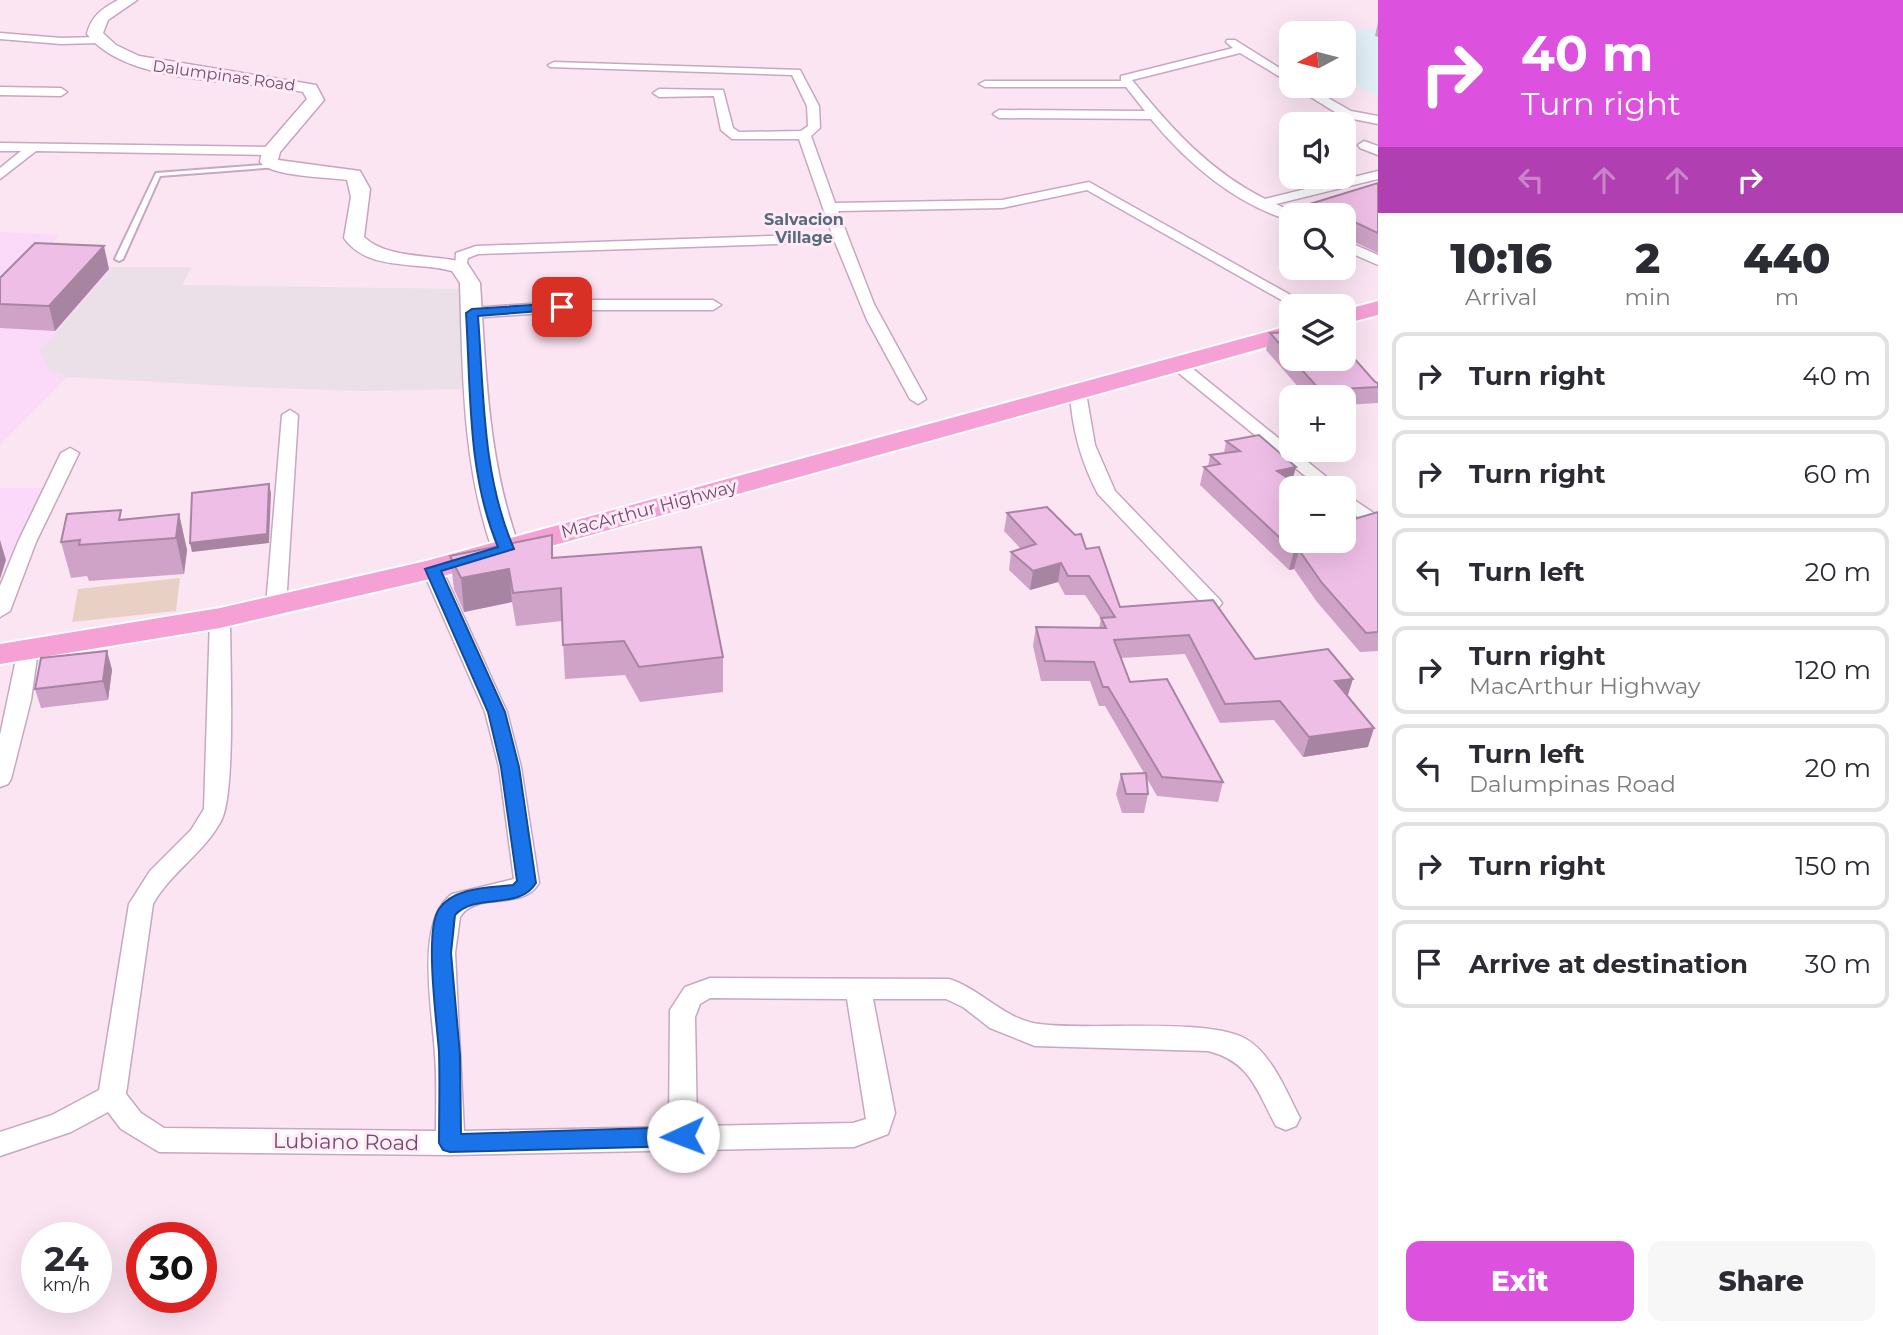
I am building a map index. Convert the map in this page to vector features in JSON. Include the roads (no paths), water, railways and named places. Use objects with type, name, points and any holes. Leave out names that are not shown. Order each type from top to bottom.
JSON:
[{"type":"main road","points":[[1356,314],[1378,308]]},
{"type":"main road","name":"MacArthur Highway","points":[[14,652],[220,618],[432,569],[1279,335]]},
{"type":"street","points":[[99,40],[95,34],[102,16],[130,0]]},
{"type":"street","points":[[0,36],[61,41],[99,40]]},
{"type":"street","name":"Dalumpinas Road","points":[[99,40],[121,56],[151,65],[278,79],[310,88],[317,100],[274,158]]},
{"type":"street","points":[[1227,40],[1279,73]]},
{"type":"street","points":[[1242,50],[1125,78],[1153,115],[1204,167],[1227,184],[1279,210]]},
{"type":"street","points":[[554,65],[681,71],[796,72],[811,98],[816,118],[814,128],[804,135],[736,136],[727,130],[719,92],[659,93]]},
{"type":"street","points":[[985,84],[1130,84]]},
{"type":"street","points":[[0,91],[61,92]]},
{"type":"street","points":[[1320,98],[1347,114],[1378,120]]},
{"type":"street","points":[[999,114],[1153,115]]},
{"type":"street","points":[[804,135],[841,238],[884,343],[918,399]]},
{"type":"street","points":[[1364,145],[1378,151]]},
{"type":"street","points":[[0,147],[274,158],[353,175],[361,183],[363,194],[353,235],[359,247],[384,256],[426,258],[460,267]]},
{"type":"street","points":[[0,175],[33,147]]},
{"type":"street","points":[[1264,203],[1378,175]]},
{"type":"street","points":[[832,207],[1002,204],[1058,190],[1089,186],[1281,294]]},
{"type":"street","points":[[506,549],[492,515],[482,471],[470,283],[460,267],[461,256],[476,250],[841,238]]},
{"type":"street","points":[[1356,250],[1378,261]]},
{"type":"street","points":[[472,313],[584,306],[713,305]]},
{"type":"street","points":[[1176,363],[1317,476]]},
{"type":"street","points":[[1078,393],[1079,412],[1102,486],[1122,513],[1212,603]]},
{"type":"street","points":[[276,606],[290,415]]},
{"type":"street","points":[[0,611],[27,542],[70,453]]},
{"type":"street","points":[[1356,508],[1378,525]]},
{"type":"street","points":[[432,569],[496,712],[510,767],[527,883],[518,891],[468,898],[455,904],[446,913],[442,953],[449,1055],[450,1143]]},
{"type":"street","points":[[0,1146],[61,1124],[112,1096],[141,904],[149,886],[206,832],[216,809],[220,618]]},
{"type":"street","points":[[0,779],[20,700],[14,652]]},
{"type":"street","points":[[683,1136],[682,1017],[685,1001],[691,994],[710,988],[949,989],[972,1000],[999,1021],[1035,1035],[1208,1040],[1237,1047],[1256,1065],[1286,1118]]},
{"type":"street","name":"Lubiano Road","points":[[112,1096],[131,1121],[159,1140],[450,1143],[683,1136],[855,1135],[878,1126],[881,1113],[858,989]]},
{"type":"lane","points":[[119,259],[158,174],[274,158]]},
{"type":"district","name":"Salvacion Village","points":[[804,228]]}]
